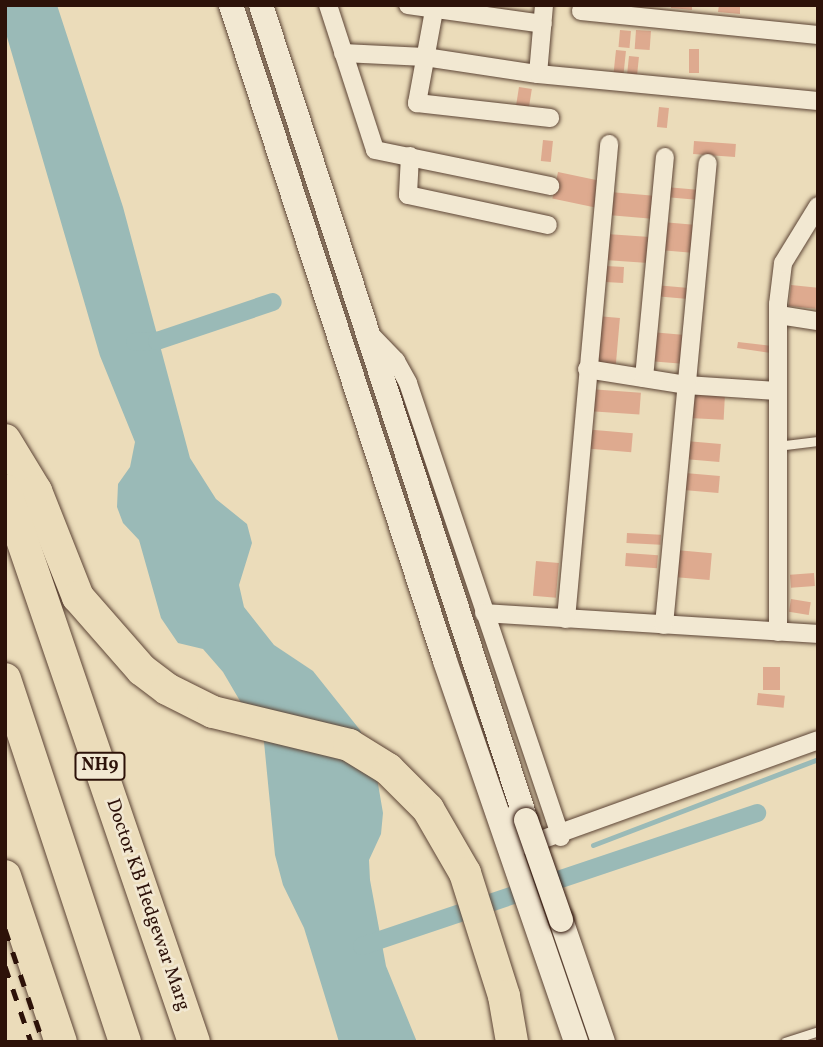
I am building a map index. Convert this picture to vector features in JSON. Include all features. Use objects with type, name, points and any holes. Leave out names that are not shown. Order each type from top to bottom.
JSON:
[{"type":"highway","points":[[5,440],[36,491],[78,597],[142,670],[167,689],[213,712],[349,745],[407,785],[443,829],[465,873],[504,996],[512,1042]]},
{"type":"highway","name":"Doctor KB Hedgewar Marg","points":[[5,489],[194,1042]]},
{"type":"highway","points":[[5,679],[125,1042]]},
{"type":"highway","points":[[5,876],[61,1042]]},
{"type":"main road","points":[[231,5],[576,1042]]},
{"type":"main road","points":[[261,5],[526,820],[603,1042]]},
{"type":"street","points":[[328,5],[375,150],[550,186]]},
{"type":"street","points":[[408,5],[542,24]]},
{"type":"street","points":[[538,74],[544,5]]},
{"type":"street","points":[[434,7],[417,103],[550,118]]},
{"type":"street","points":[[581,11],[662,12],[818,35]]},
{"type":"street","points":[[343,53],[425,57],[538,74],[818,101]]},
{"type":"street","points":[[566,619],[609,144]]},
{"type":"street","points":[[410,156],[408,195],[548,225]]},
{"type":"street","points":[[644,378],[665,156]]},
{"type":"street","points":[[664,625],[708,163]]},
{"type":"street","points":[[778,632],[777,391],[783,262],[812,225],[818,206]]},
{"type":"street","points":[[779,315],[818,321]]},
{"type":"street","points":[[366,329],[396,361],[408,383],[561,836]]},
{"type":"street","points":[[587,369],[686,385],[777,391]]},
{"type":"street","points":[[484,613],[818,634]]},
{"type":"street","points":[[496,808],[527,845],[561,836],[818,740]]},
{"type":"lane","points":[[777,446],[818,440]]},
{"type":"lane","points":[[785,1042],[805,1039],[818,1031]]},
{"type":"water","points":[[5,5],[57,5],[123,207],[190,458],[216,499],[247,524],[252,543],[239,585],[244,607],[274,645],[313,671],[360,730],[377,778],[383,813],[381,834],[369,860],[370,880],[386,966],[417,1042],[339,1042],[304,928],[283,885],[275,855],[264,742],[223,672],[203,649],[178,643],[161,618],[139,540],[123,523],[117,507],[118,484],[130,467],[135,442],[100,356],[5,30]]},
{"type":"building","points":[[671,5],[692,5],[692,10],[671,8]]},
{"type":"building","points":[[719,5],[740,5],[740,14],[718,12]]},
{"type":"building","points":[[620,30],[631,31],[629,48],[619,47]]},
{"type":"building","points":[[636,30],[651,31],[650,50],[635,49]]},
{"type":"building","points":[[689,49],[699,49],[699,73],[689,73]]},
{"type":"building","points":[[616,50],[626,51],[624,74],[614,73]]},
{"type":"building","points":[[629,56],[639,57],[637,77],[627,76]]},
{"type":"building","points":[[519,87],[532,89],[528,112],[515,110]]},
{"type":"building","points":[[659,107],[669,108],[667,128],[657,127]]},
{"type":"building","points":[[543,140],[553,141],[551,162],[541,161]]},
{"type":"building","points":[[694,141],[736,144],[735,157],[693,154]]},
{"type":"building","points":[[558,172],[602,181],[596,208],[552,198]]},
{"type":"building","points":[[666,187],[700,190],[699,200],[665,197]]},
{"type":"building","points":[[610,192],[654,196],[652,219],[608,215]]},
{"type":"building","points":[[662,222],[700,225],[697,253],[660,250]]},
{"type":"building","points":[[607,234],[650,237],[648,263],[605,260]]},
{"type":"building","points":[[606,266],[624,267],[623,283],[605,282]]},
{"type":"building","points":[[655,285],[692,288],[691,299],[654,296]]},
{"type":"building","points":[[791,285],[818,288],[816,309],[789,306]]},
{"type":"building","points":[[597,316],[620,318],[616,364],[593,362]]},
{"type":"building","points":[[651,332],[688,335],[685,364],[648,361]]},
{"type":"building","points":[[738,342],[772,346],[771,353],[737,348]]},
{"type":"building","points":[[589,389],[641,393],[639,415],[587,411]]},
{"type":"building","points":[[690,393],[725,395],[724,420],[689,418]]},
{"type":"building","points":[[583,429],[633,433],[631,452],[581,448]]},
{"type":"building","points":[[686,441],[721,444],[719,462],[684,459]]},
{"type":"building","points":[[685,473],[720,476],[718,493],[684,490]]},
{"type":"building","points":[[627,533],[661,535],[660,545],[626,543]]},
{"type":"building","points":[[676,550],[712,553],[710,580],[674,577]]},
{"type":"building","points":[[626,553],[658,555],[657,568],[625,566]]},
{"type":"building","points":[[536,561],[559,563],[556,598],[533,596]]},
{"type":"building","points":[[814,573],[815,586],[791,588],[790,575]]},
{"type":"building","points":[[791,599],[811,602],[809,615],[789,612]]},
{"type":"building","points":[[763,667],[780,667],[780,690],[763,690]]},
{"type":"building","points":[[758,693],[785,696],[784,708],[757,705]]},
{"type":"waterway","points":[[135,342],[157,341],[273,302]]},
{"type":"waterway","points":[[593,845],[818,759]]},
{"type":"waterway","points":[[362,946],[757,813]]},
{"type":"railway","points":[[5,929],[43,1042]]},
{"type":"railway","points":[[5,966],[31,1042]]}]
